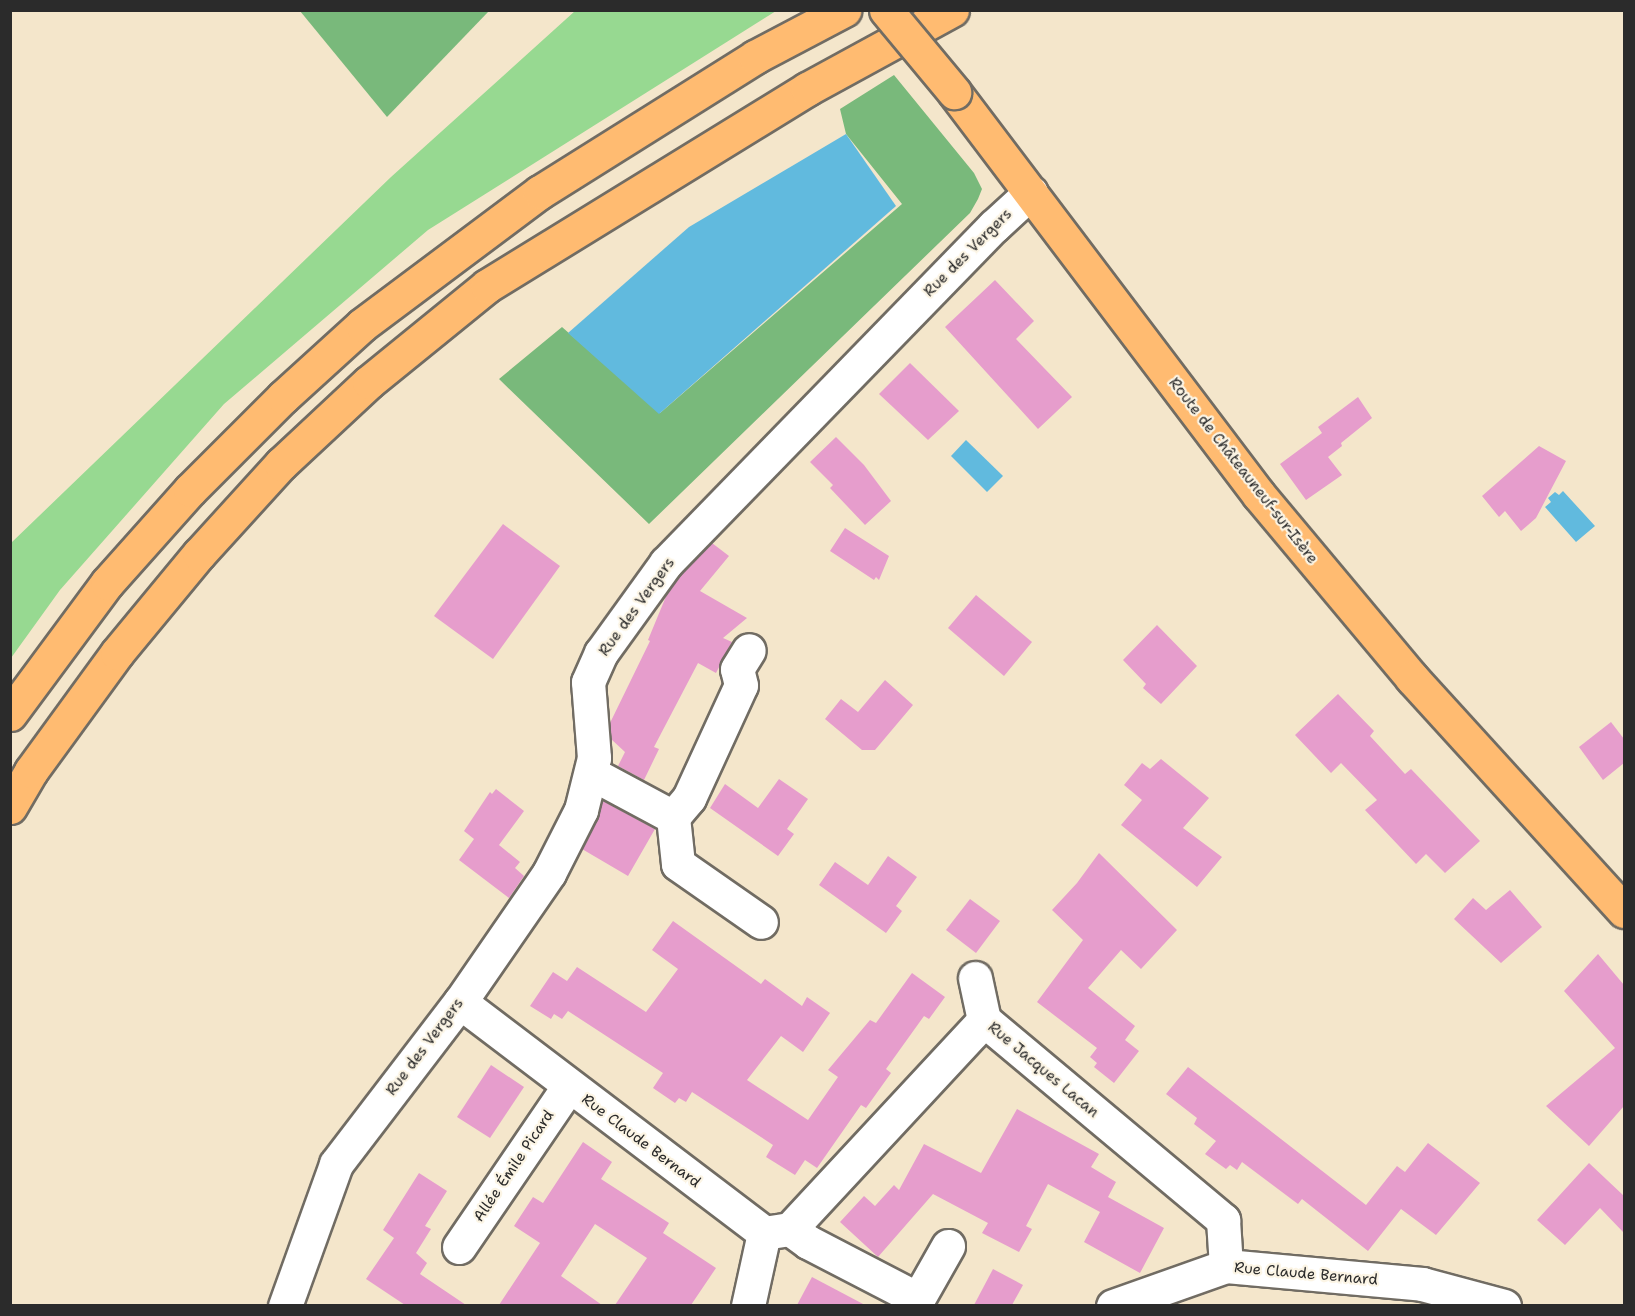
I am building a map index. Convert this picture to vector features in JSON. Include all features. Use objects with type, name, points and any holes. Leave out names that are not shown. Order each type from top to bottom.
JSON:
[{"type":"main road","points":[[10,714],[107,583],[190,490],[283,397],[362,326],[540,192],[755,57],[844,10]]},
{"type":"main road","name":"Route de Châteauneuf-sur-Isère","points":[[886,10],[954,92],[1031,192],[1259,495],[1412,678],[1624,911]]},
{"type":"main road","points":[[10,807],[31,771],[117,653],[199,554],[281,464],[369,382],[487,286],[807,89],[952,10]]},
{"type":"street","name":"Rue des Vergers","points":[[288,1300],[336,1164],[460,1002],[549,873],[581,810],[594,758],[588,682],[602,653],[666,563],[994,226],[1031,192]]},
{"type":"street","points":[[749,650],[736,669],[741,685],[689,798],[674,817],[678,864],[761,922]]},
{"type":"street","points":[[591,773],[674,817]]},
{"type":"street","points":[[975,978],[984,1020]]},
{"type":"street","name":"Rue Claude Bernard","points":[[460,1002],[569,1086],[777,1231],[808,1242],[918,1299],[948,1246]]},
{"type":"street","name":"Rue Jacques Lacan","points":[[777,1231],[984,1020],[1223,1220],[1226,1266]]},
{"type":"street","name":"Allée Émile Picard","points":[[459,1246],[569,1086]]},
{"type":"street","points":[[748,1305],[777,1231]]},
{"type":"street","name":"Rue Claude Bernard","points":[[1113,1305],[1226,1266],[1422,1284],[1504,1305]]},
{"type":"green space","points":[[300,11],[489,11],[387,117]]},
{"type":"green space","points":[[575,11],[776,11],[428,230],[224,404],[60,590],[11,658],[11,543],[391,177]]},
{"type":"green space","points":[[894,75],[974,173],[982,189],[978,199],[970,213],[649,524],[499,379],[562,327],[660,413],[902,204],[846,134],[840,109]]},
{"type":"water","points":[[846,134],[896,206],[659,414],[568,333],[689,227]]},
{"type":"water","points":[[966,440],[1003,476],[987,492],[951,456]]},
{"type":"water","points":[[1563,491],[1595,526],[1576,542],[1545,507],[1551,502],[1548,498],[1555,492],[1559,495]]},
{"type":"building","points":[[995,280],[1034,321],[1016,339],[1072,397],[1038,429],[945,327]]},
{"type":"building","points":[[910,363],[959,411],[928,440],[879,394]]},
{"type":"building","points":[[1358,397],[1372,418],[1341,443],[1342,446],[1328,457],[1342,475],[1306,500],[1280,464],[1322,433],[1318,427]]},
{"type":"building","points":[[836,437],[864,465],[891,501],[865,525],[830,488],[833,485],[810,462]]},
{"type":"building","points":[[1539,446],[1566,461],[1536,518],[1521,531],[1505,511],[1499,517],[1482,496]]},
{"type":"building","points":[[503,524],[560,566],[493,659],[434,616]]},
{"type":"building","points":[[845,528],[889,556],[879,580],[876,577],[874,580],[830,551]]},
{"type":"building","points":[[712,543],[729,556],[700,591],[747,618],[723,638],[732,642],[716,673],[698,663],[654,747],[659,749],[644,780],[618,766],[625,752],[611,739],[610,723],[650,641],[648,640],[667,594],[680,575]]},
{"type":"building","points":[[976,595],[1032,642],[1004,676],[948,628]]},
{"type":"building","points":[[1157,625],[1197,666],[1161,704],[1143,688],[1146,684],[1123,660]]},
{"type":"building","points":[[885,680],[913,705],[875,750],[862,750],[825,719],[841,699],[858,712]]},
{"type":"building","points":[[1338,694],[1374,731],[1370,736],[1405,774],[1411,769],[1480,841],[1445,873],[1426,854],[1416,864],[1365,810],[1377,800],[1341,763],[1331,773],[1295,735]]},
{"type":"building","points":[[1611,722],[1624,739],[1624,763],[1603,780],[1579,747]]},
{"type":"building","points":[[1161,759],[1209,798],[1183,828],[1222,857],[1197,887],[1121,825],[1142,800],[1124,785],[1142,763],[1150,769]]},
{"type":"building","points":[[779,779],[808,799],[787,829],[794,834],[778,856],[710,808],[725,784],[758,808]]},
{"type":"building","points":[[496,789],[524,811],[499,845],[520,862],[515,868],[524,876],[509,898],[459,860],[474,839],[464,831],[490,792],[492,794]]},
{"type":"building","points":[[603,801],[655,829],[628,876],[582,849],[598,818]]},
{"type":"building","points":[[1099,853],[1177,930],[1141,969],[1121,950],[1088,988],[1135,1026],[1125,1040],[1139,1051],[1114,1083],[1094,1067],[1097,1063],[1090,1057],[1097,1048],[1037,1002],[1083,940],[1052,910],[1077,883]]},
{"type":"building","points":[[888,856],[917,877],[896,906],[902,911],[886,933],[819,885],[835,862],[868,885]]},
{"type":"building","points":[[1510,890],[1542,927],[1501,963],[1454,919],[1473,898],[1486,910]]},
{"type":"building","points":[[970,899],[1000,921],[976,953],[946,930]]},
{"type":"building","points":[[673,921],[761,984],[765,979],[802,1006],[807,997],[830,1013],[803,1052],[781,1036],[747,1080],[808,1120],[838,1077],[828,1070],[870,1020],[876,1023],[912,973],[945,997],[929,1019],[924,1016],[886,1069],[891,1073],[866,1108],[861,1105],[817,1168],[805,1160],[795,1175],[766,1157],[773,1145],[692,1092],[686,1102],[679,1098],[675,1103],[653,1088],[663,1073],[568,1011],[562,1019],[554,1014],[551,1019],[530,1006],[553,972],[567,981],[577,967],[646,1012],[678,969],[652,950]]},
{"type":"building","points":[[1598,954],[1624,985],[1624,1106],[1589,1146],[1546,1106],[1615,1048],[1564,991]]},
{"type":"building","points":[[491,1065],[524,1087],[490,1138],[457,1117]]},
{"type":"building","points":[[1188,1067],[1366,1205],[1397,1166],[1405,1172],[1428,1143],[1480,1183],[1436,1235],[1401,1209],[1368,1251],[1302,1199],[1298,1204],[1242,1162],[1237,1170],[1230,1165],[1226,1169],[1205,1154],[1216,1141],[1194,1124],[1197,1118],[1166,1094]]},
{"type":"building","points":[[1017,1109],[1099,1154],[1091,1167],[1116,1182],[1108,1197],[1164,1228],[1140,1273],[1084,1242],[1100,1212],[1048,1184],[1026,1226],[1032,1229],[1019,1252],[982,1233],[988,1223],[933,1194],[878,1257],[840,1222],[864,1196],[875,1206],[894,1185],[899,1190],[924,1144],[981,1173]]},
{"type":"building","points":[[583,1142],[612,1162],[601,1179],[669,1223],[663,1233],[716,1268],[691,1305],[615,1305],[647,1258],[595,1224],[561,1276],[602,1305],[499,1305],[540,1243],[514,1226],[533,1197],[543,1203]]},
{"type":"building","points":[[1589,1163],[1624,1196],[1624,1233],[1600,1208],[1565,1245],[1537,1220]]},
{"type":"building","points":[[419,1173],[447,1191],[425,1226],[431,1229],[416,1253],[427,1263],[420,1274],[466,1305],[405,1305],[366,1279],[394,1238],[383,1230]]},
{"type":"building","points":[[993,1269],[1023,1285],[1012,1305],[974,1305]]},
{"type":"building","points":[[812,1277],[865,1305],[797,1305]]}]
